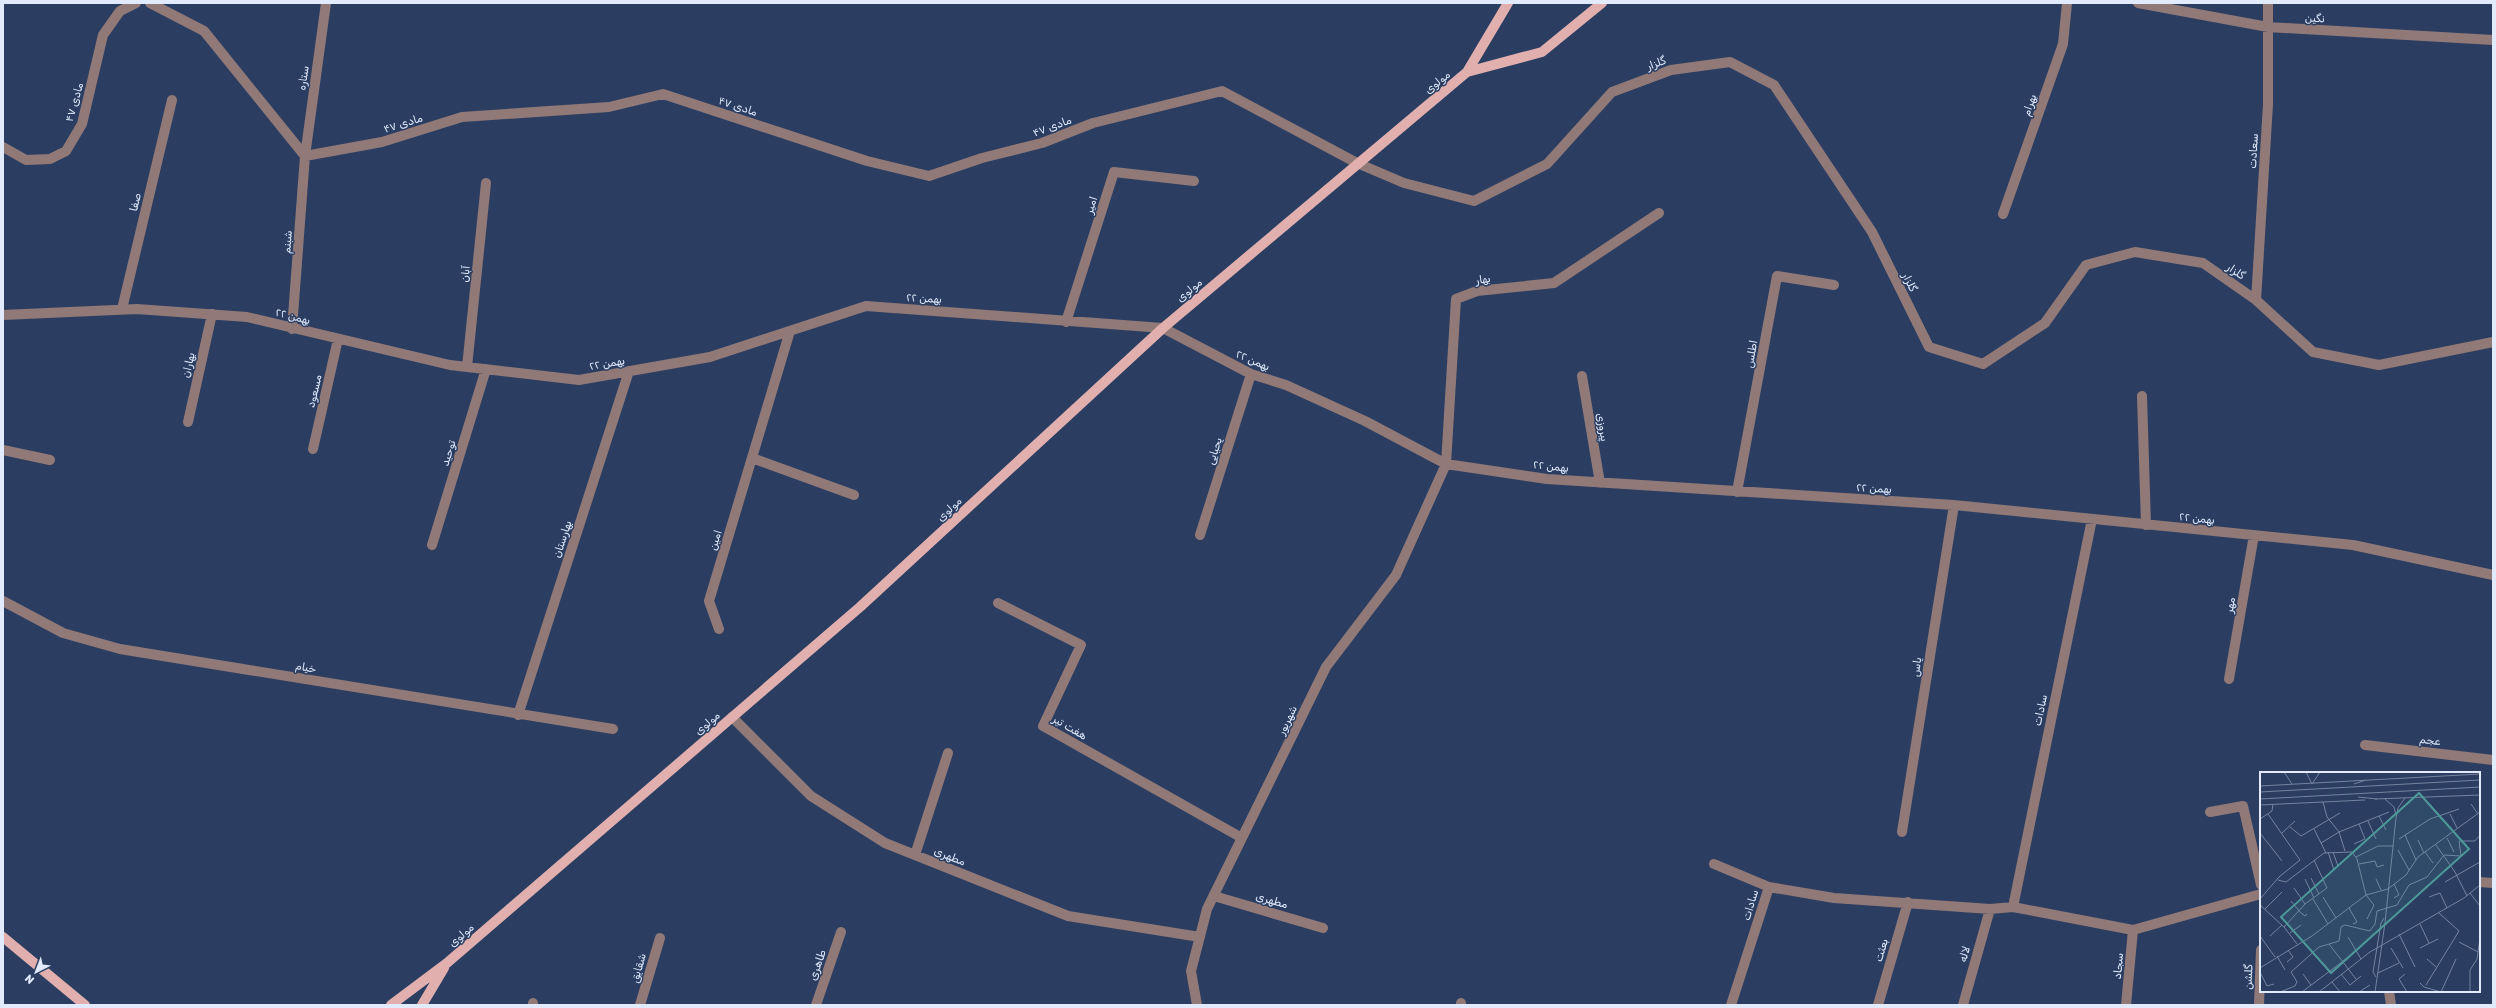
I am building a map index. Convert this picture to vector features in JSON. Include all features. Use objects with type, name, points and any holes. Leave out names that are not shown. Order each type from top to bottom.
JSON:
[{"type":"main road","name":"مولوی","points":[[391,1005],[447,963],[860,607],[1163,328],[1357,163],[1467,72],[1508,3]]},
{"type":"main road","name":"مولوی","points":[[1467,72],[1542,52],[1602,3]]},
{"type":"main road","points":[[3,938],[85,1005]]},
{"type":"main road","name":"مولوی","points":[[422,1005],[447,963]]},
{"type":"street","name":"مادی ۴۷","points":[[3,147],[26,160],[50,159],[66,151],[82,124],[103,35],[120,11],[136,3]]},
{"type":"street","points":[[150,3],[204,31],[305,156]]},
{"type":"street","name":"ستاره","points":[[305,156],[326,3]]},
{"type":"street","name":"بهرام","points":[[2003,214],[2063,44],[2067,3]]},
{"type":"street","name":"نگین","points":[[2138,3],[2268,27],[2493,40]]},
{"type":"street","name":"سعادت","points":[[2256,300],[2268,104],[2268,3]]},
{"type":"street","name":"گلزار","points":[[1357,163],[1404,183],[1474,201],[1547,164],[1612,92],[1671,70],[1730,62],[1774,85],[1872,232],[1929,347],[1983,364],[2045,323],[2086,265],[2135,252],[2203,263],[2256,300],[2313,352],[2379,365],[2493,342]]},
{"type":"street","name":"مادی ۴۷","points":[[305,156],[382,142],[462,117],[609,106],[663,94],[867,161],[929,176],[982,158],[1042,144],[1093,123],[1222,90],[1357,163]]},
{"type":"street","name":"صفا","points":[[122,310],[172,100]]},
{"type":"street","name":"شبنم","points":[[292,329],[305,156]]},
{"type":"street","name":"امیر","points":[[1066,322],[1114,172],[1194,181]]},
{"type":"street","name":"آبان","points":[[467,367],[486,182]]},
{"type":"street","name":"بهار","points":[[1446,464],[1456,299],[1477,291],[1554,283],[1659,213]]},
{"type":"street","name":"اطلس","points":[[1737,492],[1777,276],[1834,285]]},
{"type":"street","name":"۲۲ بهمن","points":[[3,315],[122,310],[247,317],[292,329],[450,365],[579,380],[710,357],[866,306],[1163,328],[1251,374],[1286,385],[1358,417],[1446,464],[1547,479],[1954,505],[2353,545],[2493,575]]},
{"type":"street","name":"بهاران","points":[[188,422],[212,314]]},
{"type":"street","name":"امین","points":[[720,628],[709,601],[790,331]]},
{"type":"street","name":"مسعود","points":[[313,449],[338,339]]},
{"type":"street","name":"توحید","points":[[432,545],[486,369]]},
{"type":"street","name":"بهارستان","points":[[518,715],[629,371]]},
{"type":"street","name":"یحیایی","points":[[1200,536],[1251,374]]},
{"type":"street","name":"پیروزی","points":[[1582,376],[1600,483]]},
{"type":"street","points":[[2142,396],[2146,525]]},
{"type":"street","points":[[3,450],[50,460]]},
{"type":"street","points":[[752,458],[854,495]]},
{"type":"street","name":"شهریور","points":[[1197,1005],[1191,971],[1207,909],[1326,667],[1396,576],[1446,464]]},
{"type":"street","name":"یاس","points":[[1902,832],[1954,505]]},
{"type":"street","name":"سادات","points":[[2013,907],[2092,519]]},
{"type":"street","name":"مهر","points":[[2229,679],[2254,535]]},
{"type":"street","name":"خیام","points":[[3,601],[63,633],[120,649],[518,715],[613,729]]},
{"type":"street","name":"هفت تیر","points":[[998,603],[1081,645],[1043,726],[1242,838]]},
{"type":"street","name":"مطهری","points":[[732,717],[811,796],[885,843],[1068,916],[1200,937]]},
{"type":"street","name":"عجم","points":[[2365,745],[2493,760]]},
{"type":"street","points":[[915,855],[948,753]]},
{"type":"street","points":[[2210,812],[2243,806],[2260,881]]},
{"type":"street","points":[[1714,864],[1769,887]]},
{"type":"street","points":[[2480,882],[2493,883]]},
{"type":"street","name":"سادات","points":[[1731,1005],[1769,887],[1834,898],[1908,902],[1990,909],[2013,907],[2133,930],[2260,894]]},
{"type":"street","name":"مطهری","points":[[1214,896],[1322,928]]},
{"type":"street","name":"بعثت","points":[[1878,1005],[1908,902]]},
{"type":"street","name":"لاله","points":[[1962,1005],[1990,909]]},
{"type":"street","name":"سجاد","points":[[2126,1005],[2133,930]]},
{"type":"street","name":"طاهری","points":[[816,1005],[841,932]]},
{"type":"street","name":"شقایق","points":[[640,1005],[660,938]]},
{"type":"street","name":"گلشن","points":[[2259,1005],[2260,978]]},
{"type":"street","points":[[2389,992],[2391,1005]]}]
